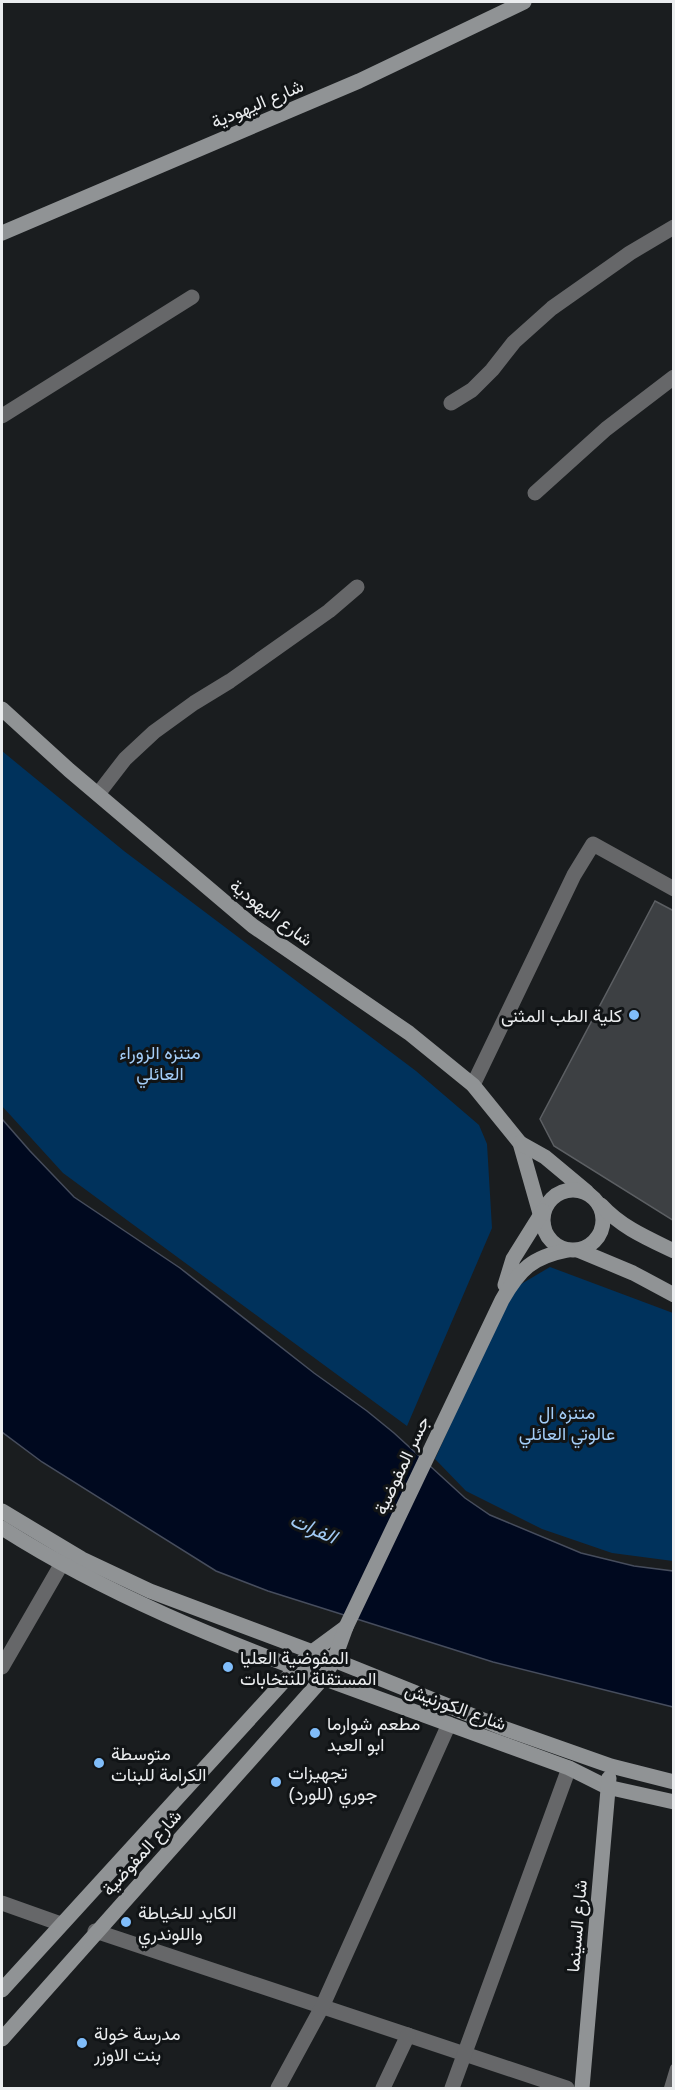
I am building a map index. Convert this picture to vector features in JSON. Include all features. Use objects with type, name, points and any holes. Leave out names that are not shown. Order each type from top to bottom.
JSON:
[{"type":"street","name":"شارع اليهودية","points":[[2,233],[359,81],[524,2]]},
{"type":"street","points":[[451,404],[472,390],[492,370],[514,342],[552,308],[630,253],[674,227]]},
{"type":"street","points":[[2,416],[192,297]]},
{"type":"street","points":[[535,493],[606,429],[674,377]]},
{"type":"street","points":[[98,794],[125,759],[154,732],[329,611],[357,587]]},
{"type":"street","name":"شارع اليهودية","points":[[2,709],[253,926],[409,1033],[473,1085],[520,1143]]},
{"type":"street","points":[[473,1085],[574,875],[593,844],[674,888]]},
{"type":"street","points":[[520,1143],[545,1157],[623,1226],[674,1251]]},
{"type":"street","points":[[520,1143],[544,1215],[547,1234],[552,1241],[560,1247],[602,1259],[674,1294]]},
{"type":"street","points":[[571,1190],[581,1190],[593,1198],[602,1210],[604,1221],[602,1231],[596,1240],[588,1246],[547,1255],[527,1266],[516,1276],[502,1300],[513,1258],[544,1215],[553,1198],[561,1192],[571,1190]]},
{"type":"street","name":"جسر المفوضية","points":[[346,1627],[502,1300]]},
{"type":"street","name":"شارع الكورنيش","points":[[2,1511],[82,1559],[128,1581],[334,1660],[502,1728],[611,1766],[674,1782]]},
{"type":"street","name":"شارع الكورنيش","points":[[2,1528],[61,1564],[162,1614],[296,1668],[569,1768],[607,1787],[674,1802]]},
{"type":"street","points":[[2,1667],[61,1564]]},
{"type":"street","name":"شارع المفوضية","points":[[2,1990],[296,1668],[312,1652],[346,1627]]},
{"type":"street","name":"شارع المفوضية","points":[[2,2039],[323,1678],[334,1660],[346,1627]]},
{"type":"street","points":[[278,2088],[322,2007],[449,1724]]},
{"type":"street","name":"شارع السينما","points":[[582,2088],[607,1787],[611,1766]]},
{"type":"street","points":[[453,2088],[569,1768]]},
{"type":"street","points":[[2,1903],[61,1924]]},
{"type":"street","points":[[96,1931],[567,2088]]},
{"type":"street","points":[[384,2088],[408,2035]]},
{"type":"lane","points":[[668,2088],[674,2068]]},
{"type":"green space","name":"متنزه الزوراء العائلي","points":[[2,751],[124,851],[416,1071],[479,1125],[487,1144],[492,1228],[407,1426],[63,1173],[2,1106]]},
{"type":"green space","name":"متنزه ال عالوتي العائلي","points":[[550,1267],[673,1313],[673,1561],[612,1553],[542,1529],[466,1491],[435,1459],[511,1290]]},
{"type":"water","name":"الفرات","points":[[2,1119],[74,1197],[180,1268],[314,1373],[367,1411],[465,1498],[490,1515],[581,1553],[634,1566],[673,1571],[673,1707],[493,1662],[268,1591],[216,1571],[42,1462],[2,1432]]},
{"type":"building","name":"كلية الطب المثنى","points":[[655,901],[674,911],[674,1221],[554,1146],[540,1119]]},
{"type":"place","name":"كلية الطب المثنى","points":[[634,1015]]},
{"type":"place","name":"المفوضية العليا المستقلة للنتخابات","points":[[228,1667]]},
{"type":"place","name":"مطعم شوارما ابو العبد","points":[[315,1733]]},
{"type":"place","name":"متوسطة الكرامة للبنات","points":[[99,1763]]},
{"type":"place","name":"تجهيزات جوري (للورد)","points":[[276,1782]]},
{"type":"place","name":"الكايد للخياطة واللوندري","points":[[126,1922]]},
{"type":"place","name":"مدرسة خولة بنت الاوزر","points":[[82,2043]]}]
